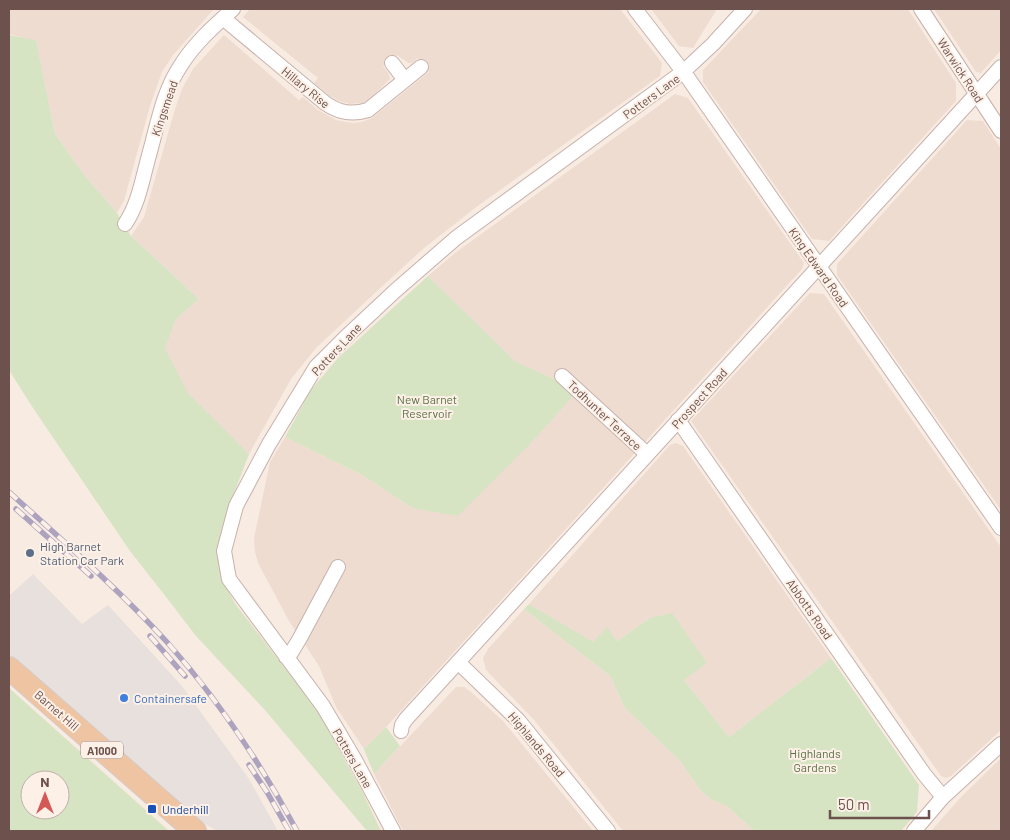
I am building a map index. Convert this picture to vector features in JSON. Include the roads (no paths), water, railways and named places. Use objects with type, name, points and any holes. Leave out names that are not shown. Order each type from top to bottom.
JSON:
[{"type":"main road","name":"Barnet Hill","points":[[9,668],[195,831]]},
{"type":"street","name":"King Edward Road","points":[[635,9],[683,72],[1001,528]]},
{"type":"street","name":"Potters Lane","points":[[393,831],[356,760],[323,706],[229,579],[224,551],[236,506],[246,484],[316,367],[394,291],[456,238],[683,72],[713,44],[745,9]]},
{"type":"street","name":"Warwick Road","points":[[921,9],[1001,131]]},
{"type":"street","name":"Hillary Rise","points":[[228,13],[335,110],[358,113],[368,110],[421,67]]},
{"type":"street","name":"Kingsmead","points":[[126,224],[135,204],[171,83],[192,49],[228,13]]},
{"type":"street","points":[[392,63],[404,80]]},
{"type":"street","name":"Prospect Road","points":[[401,731],[406,719],[1001,67]]},
{"type":"street","name":"Todhunter Terrace","points":[[562,376],[647,454]]},
{"type":"street","name":"Abbotts Road","points":[[678,420],[924,774],[943,798]]},
{"type":"street","points":[[286,657],[291,653],[300,638],[338,567]]},
{"type":"street","name":"Highlands Road","points":[[459,663],[518,720],[608,831]]},
{"type":"street","points":[[914,831],[943,798],[1001,744]]},
{"type":"railway","points":[[9,492],[128,602],[185,663],[237,732],[269,781],[297,831]]},
{"type":"railway","points":[[16,509],[91,576]]},
{"type":"railway","points":[[150,636],[185,676]]},
{"type":"railway","points":[[249,765],[289,831]]},
{"type":"place","name":"High Barnet Station Car Park","points":[[30,553]]},
{"type":"place","name":"Containersafe","points":[[124,698]]},
{"type":"place","name":"Underhill","points":[[152,809]]},
{"type":"park label","name":"New Barnet Reservoir","points":[[427,406]]},
{"type":"park label","name":"Highlands Gardens","points":[[815,760]]}]
